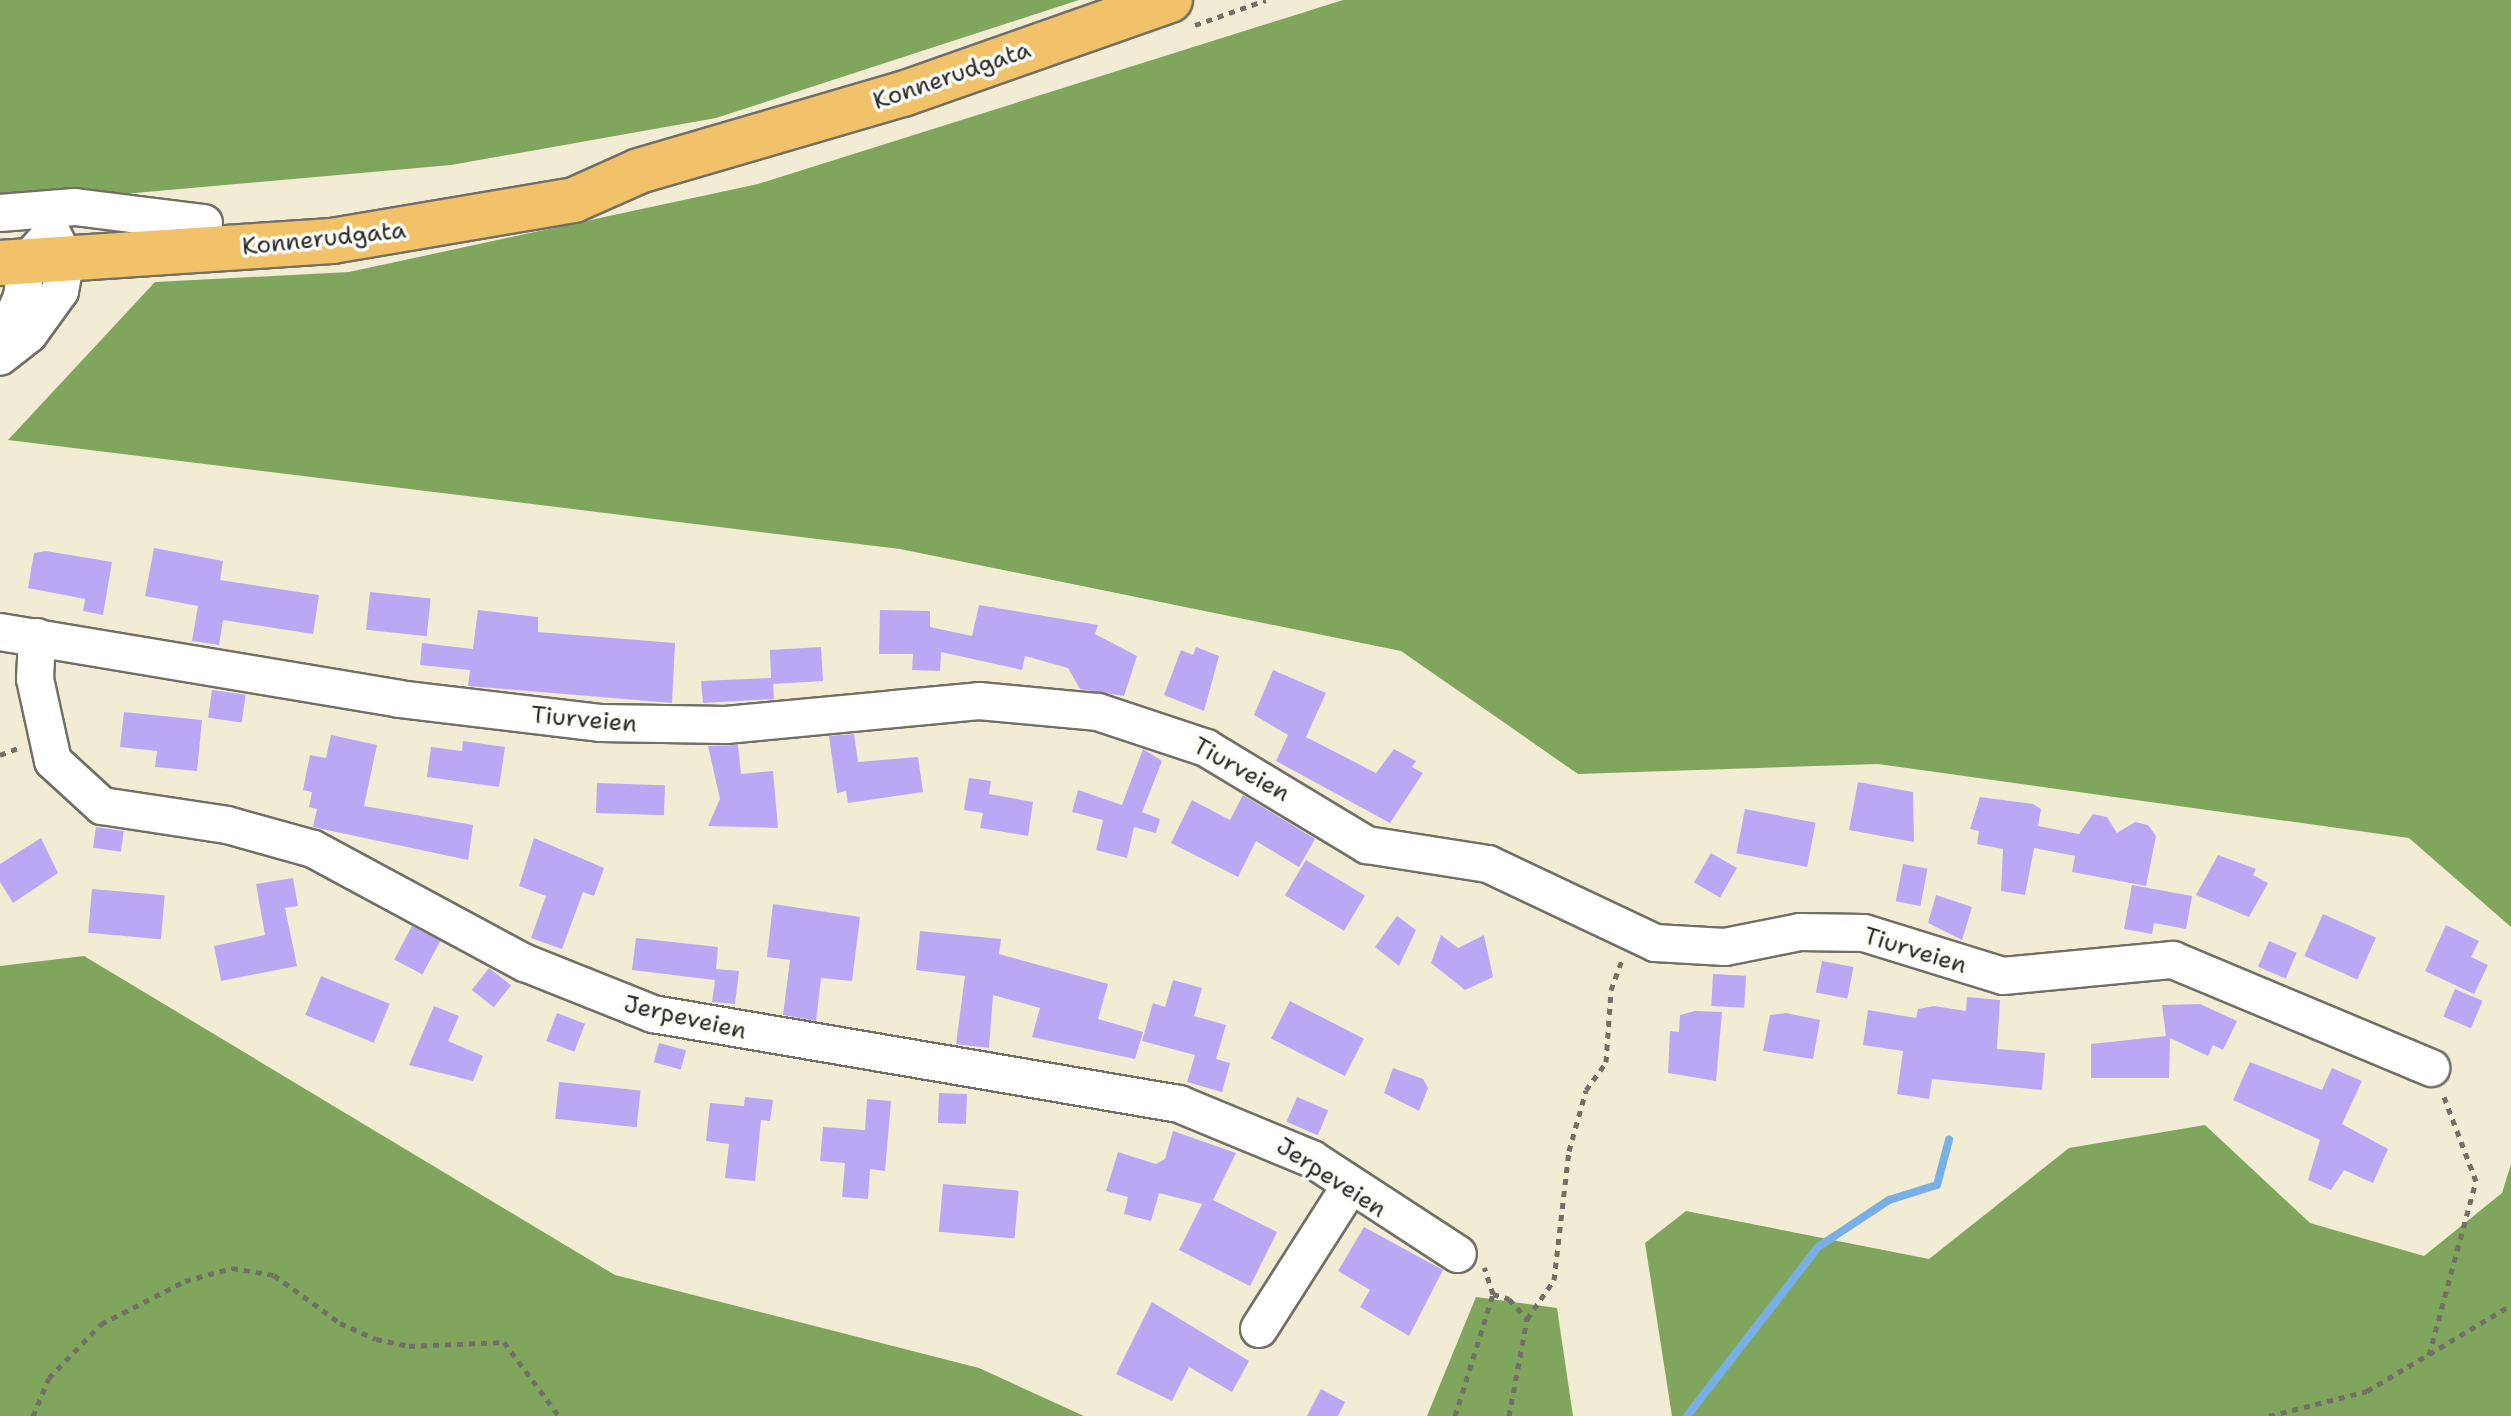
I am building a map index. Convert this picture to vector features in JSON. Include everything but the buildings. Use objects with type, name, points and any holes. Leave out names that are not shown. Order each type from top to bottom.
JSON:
[{"type":"main road","name":"Konnerudgata","points":[[29,250],[415,230],[574,200],[639,171],[903,94],[1170,0]]},
{"type":"main road","name":"Konnerudgata","points":[[29,250],[204,223],[639,171]]},
{"type":"street","points":[[0,213],[75,207],[204,223]]},
{"type":"street","points":[[0,347],[22,297],[29,250]]},
{"type":"street","points":[[0,357],[48,312],[29,250]]},
{"type":"street","name":"Tiurveien","points":[[0,632],[399,699],[600,723],[726,725],[979,701],[1098,712],[1206,748],[1367,845],[1488,864],[1632,933],[1689,947],[1800,932],[1864,933],[2003,976],[2173,960],[2431,1068]]},
{"type":"street","name":"Jerpeveien","points":[[37,637],[35,679],[53,761],[102,806],[227,825],[313,849],[525,963],[653,1014],[1179,1104],[1277,1141],[1458,1254]]},
{"type":"street","points":[[1259,1329],[1350,1186]]},
{"type":"path","points":[[1509,1416],[1527,1319],[1554,1280],[1569,1151],[1586,1090],[1606,1062],[1611,990],[1632,933]]},
{"type":"path","points":[[2429,1355],[2476,1181],[2469,1148],[2431,1068]]},
{"type":"path","points":[[33,1416],[49,1378],[101,1324],[185,1281],[232,1268],[274,1275],[340,1323],[376,1339],[409,1346],[504,1342],[559,1416]]},
{"type":"path","points":[[1455,1416],[1493,1294],[1509,1299],[1527,1319]]},
{"type":"path","points":[[2269,1416],[2367,1391],[2511,1305]]},
{"type":"green space","points":[[0,0],[1079,0],[716,118],[451,165],[0,205]]},
{"type":"green space","points":[[1343,0],[2511,0],[2511,927],[2409,838],[1878,764],[1578,774],[1401,651],[900,549],[8,440],[155,282],[349,272],[758,184]]},
{"type":"green space","points":[[84,956],[615,1275],[979,1368],[1084,1416],[0,1416],[0,966]]},
{"type":"green space","points":[[2205,1125],[2310,1223],[2424,1256],[2502,1193],[2511,1164],[2511,1416],[1672,1416],[1645,1243],[1686,1211],[1929,1259],[2069,1148]]},
{"type":"green space","points":[[1476,1297],[1557,1308],[1573,1416],[1427,1416]]},
{"type":"waterway","points":[[1687,1416],[1818,1247],[1889,1200],[1937,1185],[1949,1140]]}]
